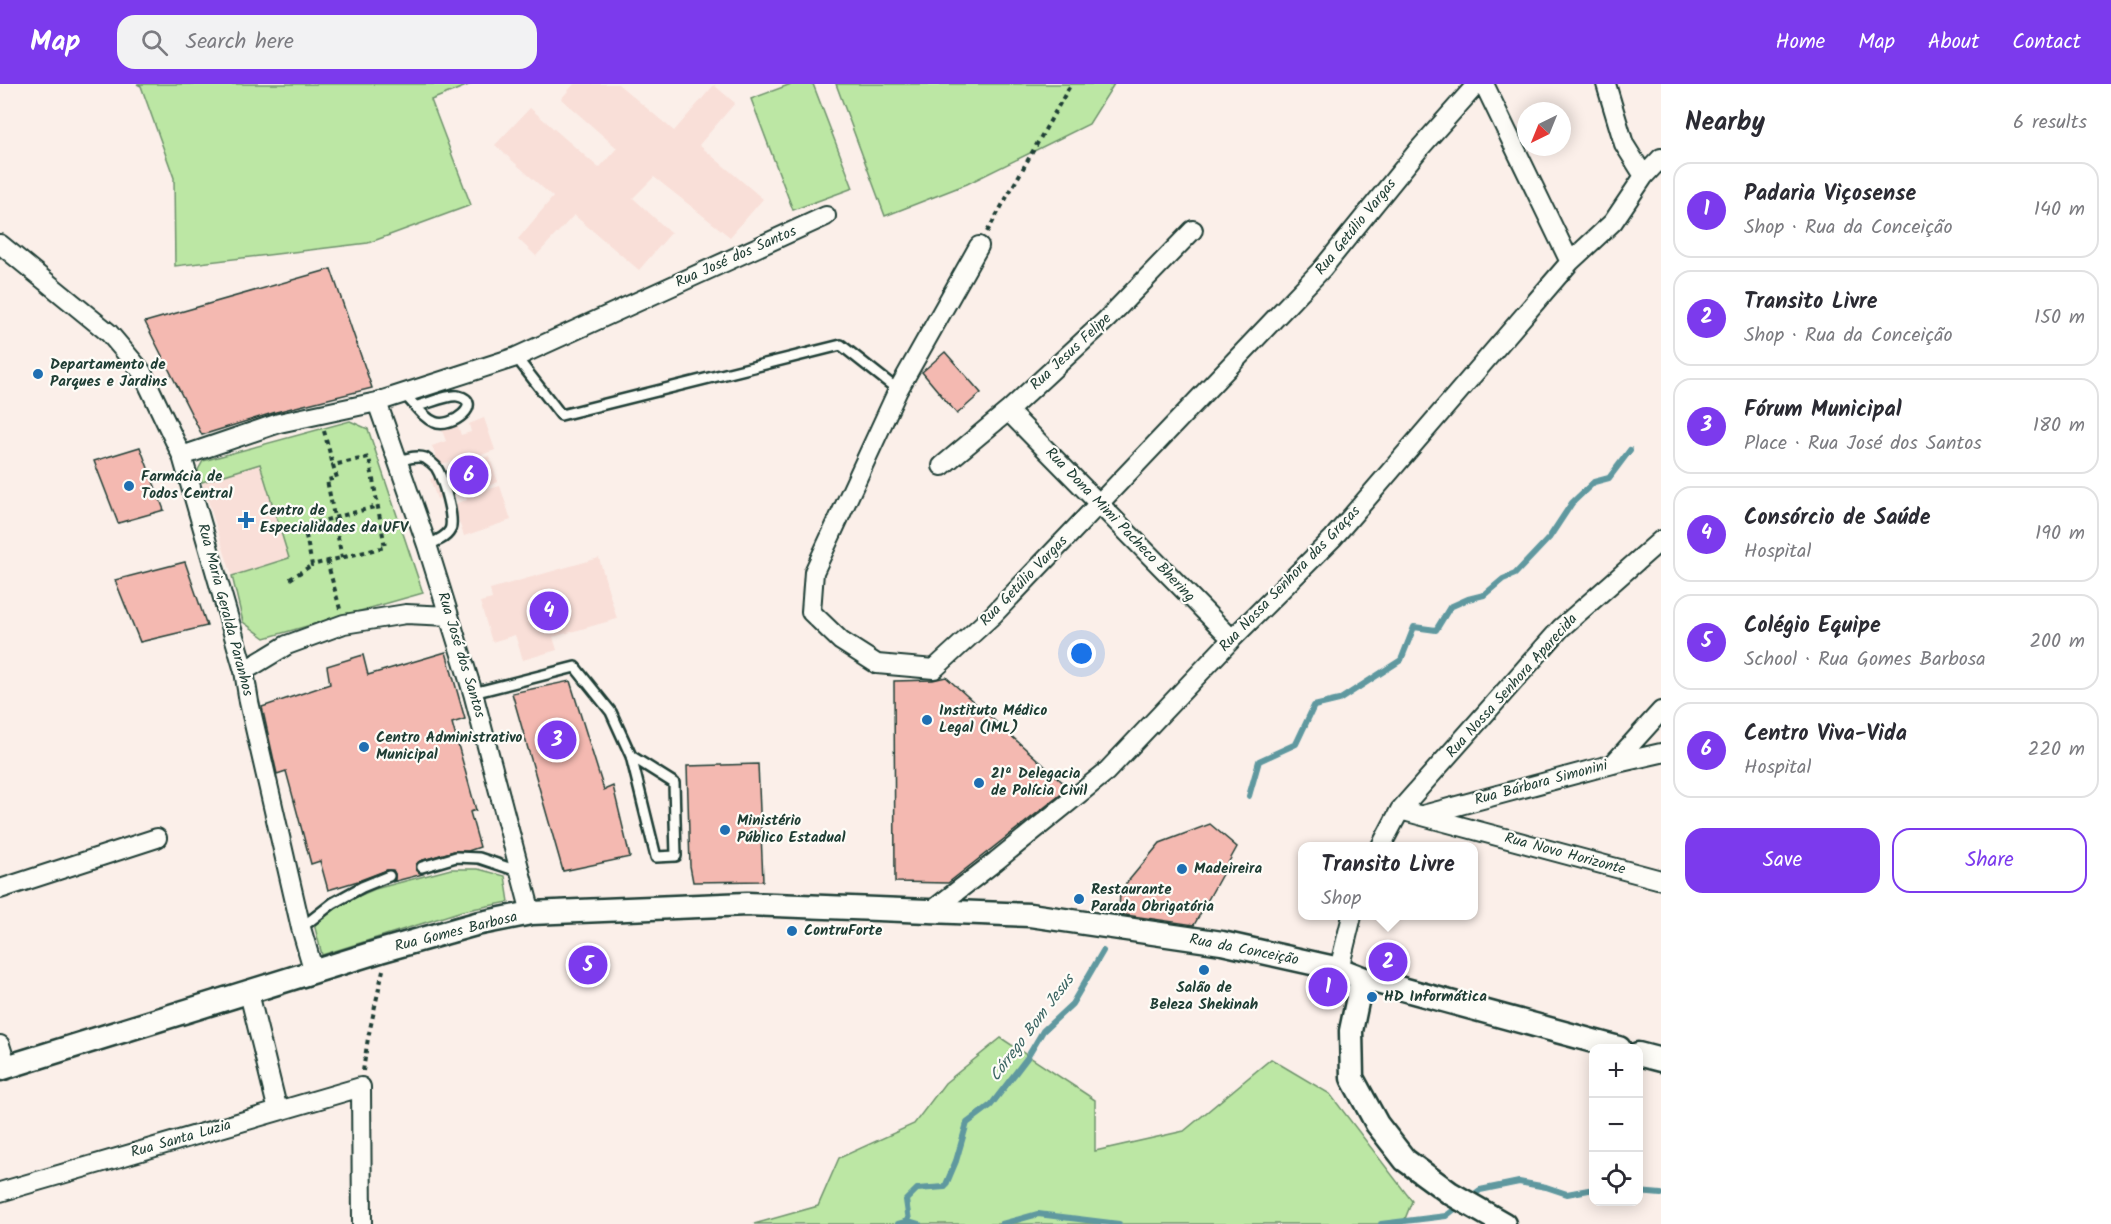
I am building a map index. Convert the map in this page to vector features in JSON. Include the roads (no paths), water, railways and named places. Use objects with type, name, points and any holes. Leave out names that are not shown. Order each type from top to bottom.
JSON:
[{"type":"street","name":"Rua Getúlio Vargas","points":[[979,246],[898,390],[814,572],[811,612],[842,641],[877,664],[933,669],[994,614],[1322,269],[1420,148],[1477,84]]},
{"type":"street","points":[[1484,84],[1570,262]]},
{"type":"street","points":[[1606,84],[1624,144],[1655,168]]},
{"type":"street","name":"Rua Nossa Senhora das Graças","points":[[930,912],[1106,772],[1232,639],[1333,538],[1570,262],[1613,222],[1655,168]]},
{"type":"street","name":"Rua José dos Santos","points":[[182,456],[279,423],[377,402],[516,357],[826,216]]},
{"type":"street","name":"Rua Jesus Felipe","points":[[942,465],[1008,411],[1107,320],[1193,230]]},
{"type":"street","name":"Rua Maria Geralda Paranhos","points":[[0,244],[82,310],[116,341],[142,372],[182,456],[244,671],[249,702],[301,928],[314,972]]},
{"type":"street","name":"Rua José dos Santos","points":[[377,402],[427,545],[473,693],[531,913]]},
{"type":"street","name":"Rua Dona Mimi Pacheco Bhering","points":[[1008,411],[1232,639]]},
{"type":"street","name":"Rua Nossa Senhora Aparecida","points":[[1382,842],[1400,810],[1561,628],[1661,540]]},
{"type":"street","points":[[244,671],[287,645],[345,624],[406,614],[449,616]]},
{"type":"street","points":[[1613,764],[1661,711]]},
{"type":"street","name":"Rua Bárbara Simonini","points":[[1421,816],[1661,753]]},
{"type":"street","name":"Rua Novo Horizonte","points":[[1400,810],[1661,880]]},
{"type":"street","points":[[0,889],[157,838]]},
{"type":"street","name":"Rua Gomes Barbosa","points":[[3,1068],[380,951],[476,924],[531,913],[747,904],[930,912]]},
{"type":"street","name":"Rua da Conceição","points":[[930,912],[1030,915],[1222,943],[1339,969],[1362,978],[1604,1044]]},
{"type":"street","points":[[1339,969],[1351,920]]},
{"type":"street","points":[[1362,978],[1351,1031],[1353,1078],[1377,1124],[1405,1160],[1450,1193],[1496,1220]]},
{"type":"street","points":[[249,993],[278,1111]]},
{"type":"street","points":[[0,1045],[3,1068]]},
{"type":"street","points":[[1643,1055],[1661,1060]]},
{"type":"street","name":"Rua Santa Luzia","points":[[0,1192],[361,1087],[362,1224]]},
{"type":"lane","points":[[516,357],[561,416],[841,345],[898,390]]},
{"type":"lane","points":[[403,393],[433,422],[442,424],[463,416],[468,408],[463,398],[456,395],[417,406]]},
{"type":"lane","points":[[398,461],[415,457],[424,458],[435,467],[449,504],[452,522],[449,532],[439,540],[427,545]]},
{"type":"lane","points":[[473,693],[574,668],[610,712],[631,756],[656,857],[676,856],[674,783],[631,756]]},
{"type":"lane","points":[[422,867],[456,857],[479,858],[521,872]]},
{"type":"lane","points":[[301,928],[333,903],[389,876]]},
{"type":"waterway","name":"Córrego Bom Jesus","points":[[1249,796],[1259,761],[1296,744],[1314,706],[1339,700],[1401,660],[1414,627],[1436,630],[1450,607],[1484,595],[1503,579],[1515,574],[1549,538],[1572,503],[1594,482],[1609,478],[1630,450]]},
{"type":"waterway","name":"Córrego Bom Jesus","points":[[909,1221],[906,1200],[917,1189],[945,1187],[956,1161],[967,1123],[991,1105],[1027,1058],[1043,1031],[1072,1004],[1103,951]]},
{"type":"waterway","points":[[1468,1199],[1480,1190],[1519,1182],[1567,1194],[1589,1190]]},
{"type":"waterway","points":[[1643,1192],[1661,1194]]},
{"type":"waterway","points":[[1381,1224],[1446,1216],[1460,1205]]},
{"type":"waterway","points":[[1002,1224],[1038,1214],[1119,1224]]},
{"type":"waterway","name":"Córrego Bom Jesus","points":[[898,1224],[909,1221],[919,1224]]},
{"type":"place","name":"Departamento de Parques e Jardins","points":[[38,374]]},
{"type":"place","name":"Centro Viva-Vida","points":[[469,475]]},
{"type":"place","name":"Farmácia de Todos Central","points":[[129,486]]},
{"type":"place","name":"Centro de Especialidades da UFV","points":[[246,520]]},
{"type":"place","name":"Consórcio de Saúde","points":[[549,611]]},
{"type":"place","name":"Instituto Médico Legal (IML)","points":[[927,720]]},
{"type":"place","name":"Fórum Municipal","points":[[557,740]]},
{"type":"place","name":"Centro Administrativo Municipal","points":[[364,747]]},
{"type":"place","name":"21ª Delegacia de Polícia Civil","points":[[979,783]]},
{"type":"place","name":"Ministério Público Estadual","points":[[725,830]]},
{"type":"place","name":"Madeireira","points":[[1182,869]]},
{"type":"place","name":"Restaurante Parada Obrigatória","points":[[1079,899]]},
{"type":"place","name":"ContruForte","points":[[792,931]]},
{"type":"place","name":"Transito Livre","points":[[1388,962]]},
{"type":"place","name":"Colégio Equipe","points":[[588,965]]},
{"type":"place","name":"Salão de Beleza Shekinah","points":[[1204,970]]},
{"type":"place","name":"Padaria Viçosense","points":[[1328,987]]},
{"type":"place","name":"HD Informática","points":[[1372,997]]}]
